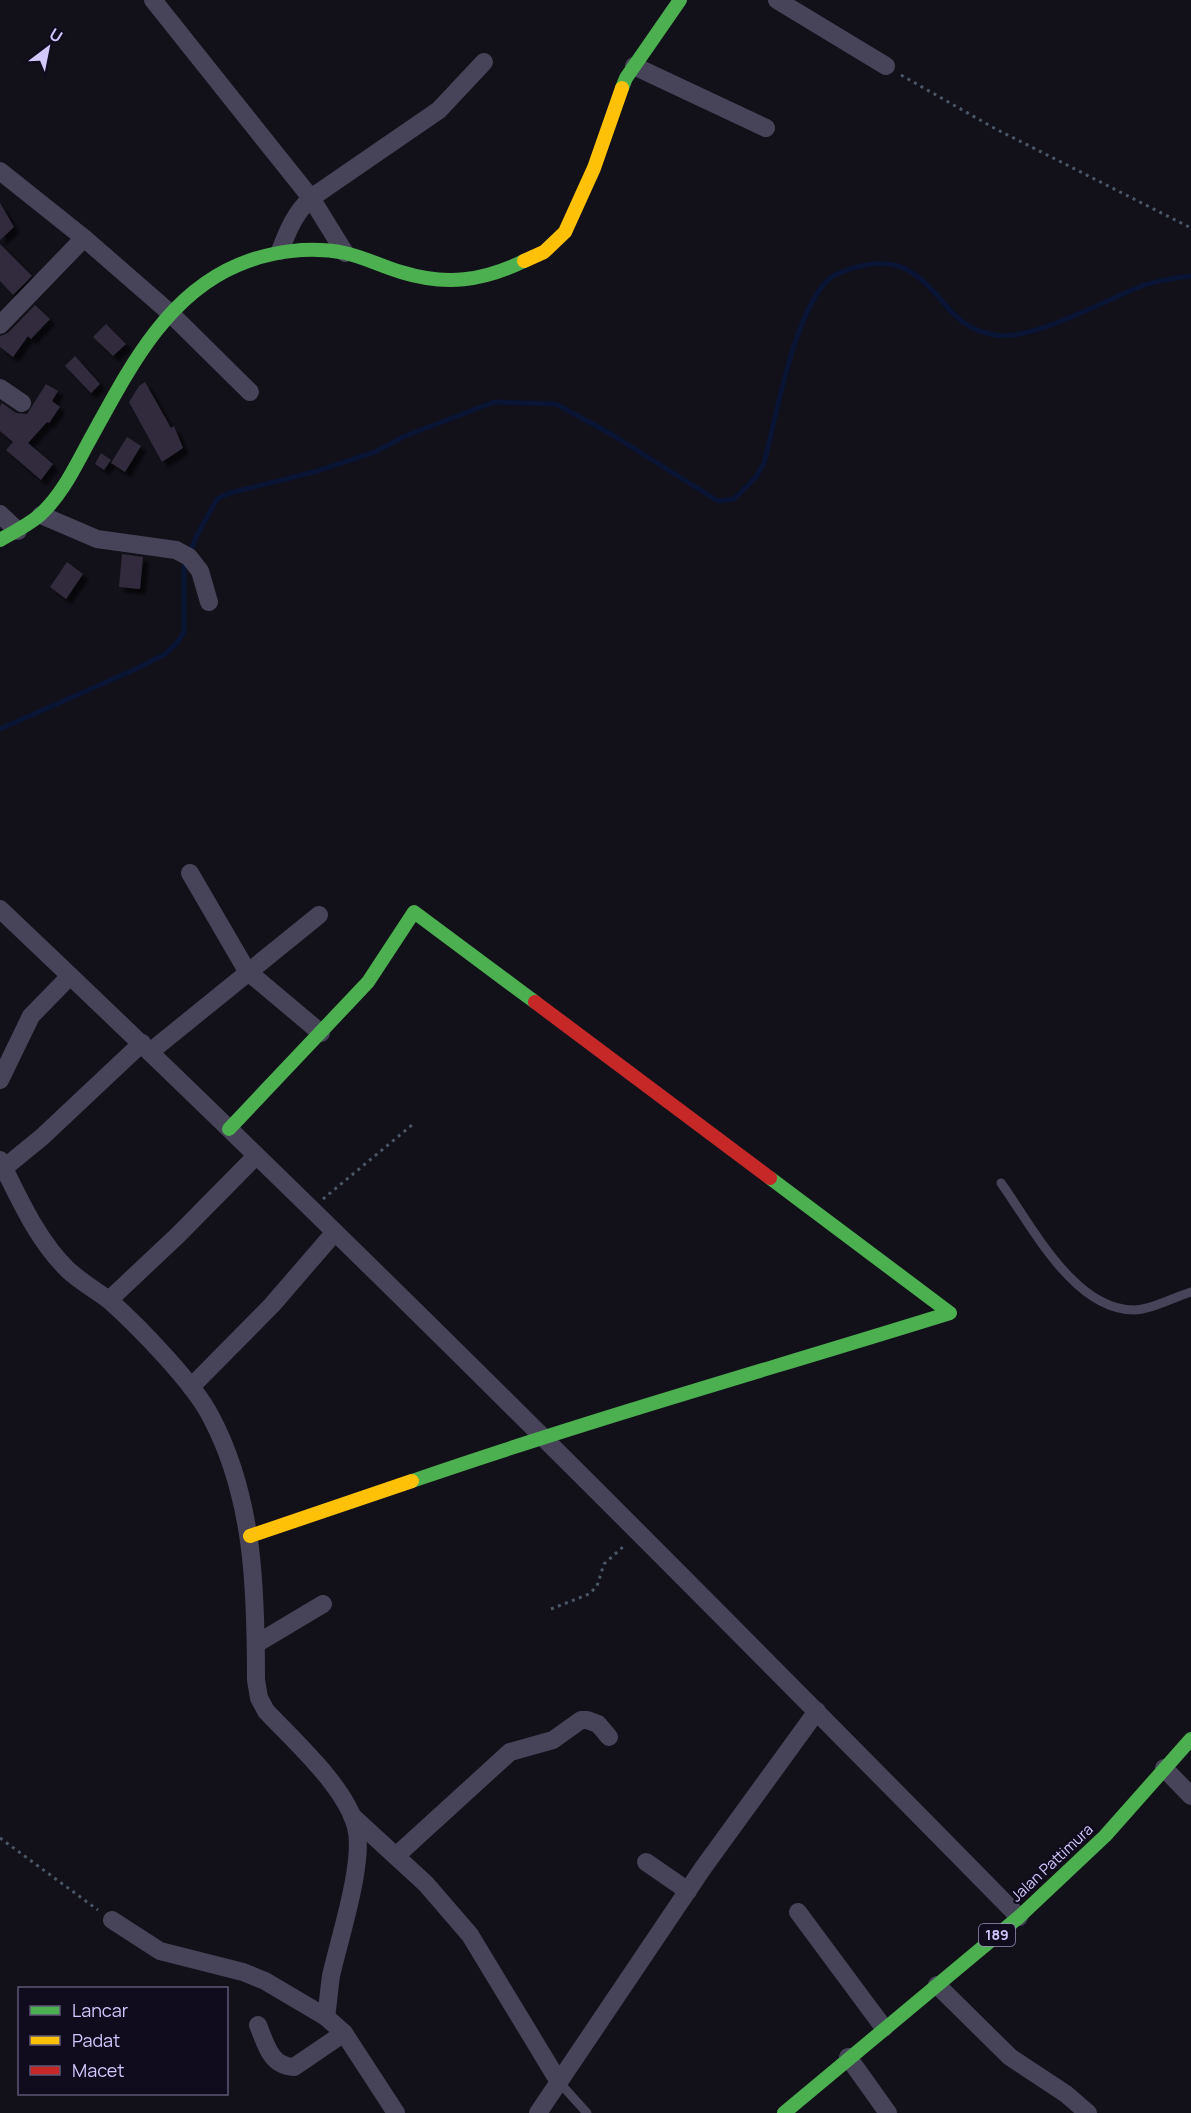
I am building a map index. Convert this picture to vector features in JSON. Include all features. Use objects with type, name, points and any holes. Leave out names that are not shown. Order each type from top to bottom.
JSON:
[{"type":"street","points":[[153,0],[311,198],[345,253]]},
{"type":"street","points":[[0,540],[41,515],[77,467],[124,379],[169,312],[208,280],[238,265],[280,251],[345,253],[404,273],[458,280],[475,280],[498,274],[544,252],[565,232],[594,168],[626,78],[681,0]]},
{"type":"street","points":[[777,0],[886,66]]},
{"type":"street","points":[[280,251],[294,217],[311,198],[439,110],[484,62]]},
{"type":"street","points":[[634,66],[766,128]]},
{"type":"street","points":[[0,171],[84,238],[169,312],[250,392]]},
{"type":"street","points":[[0,325],[84,238]]},
{"type":"street","points":[[0,388],[22,403]]},
{"type":"street","points":[[0,514],[18,531]]},
{"type":"street","points":[[41,515],[97,539],[176,550],[189,557],[200,571],[209,602]]},
{"type":"street","points":[[190,873],[247,971],[321,1033]]},
{"type":"street","points":[[0,909],[146,1048],[543,1436],[1019,1917]]},
{"type":"street","points":[[229,1129],[368,982],[414,912],[950,1313],[624,1414],[543,1436],[250,1536]]},
{"type":"street","points":[[319,915],[146,1048],[42,1137],[2,1164],[32,1223],[57,1258],[83,1282],[109,1300],[191,1387],[210,1414],[226,1448],[250,1536],[256,1680],[259,1698],[266,1711],[338,1792],[352,1816],[358,1844],[348,1908],[331,1978],[326,2017]]},
{"type":"street","points":[[0,1080],[31,1016],[70,976]]},
{"type":"street","points":[[109,1300],[178,1235],[256,1156]]},
{"type":"street","points":[[191,1387],[272,1305],[335,1232]]},
{"type":"street","points":[[256,1644],[323,1604]]},
{"type":"street","points":[[538,2113],[688,1891],[817,1712]]},
{"type":"street","points":[[397,1855],[510,1752],[553,1740],[581,1720],[598,1724],[609,1737]]},
{"type":"street","name":"Jalan Pattimura","points":[[784,2113],[848,2057],[1019,1917],[1105,1836],[1191,1739]]},
{"type":"street","points":[[1164,1768],[1191,1796]]},
{"type":"street","points":[[352,1816],[426,1884],[470,1935],[559,2082]]},
{"type":"street","points":[[646,1862],[688,1891]]},
{"type":"street","points":[[798,1912],[884,2028]]},
{"type":"street","points":[[112,1920],[160,1951],[243,1972],[326,2017],[344,2033],[396,2113]]},
{"type":"street","points":[[937,1985],[1010,2057],[1066,2094],[1088,2113]]},
{"type":"street","points":[[258,2025],[274,2060],[285,2067],[294,2067],[310,2058],[344,2033]]},
{"type":"street","points":[[848,2057],[888,2113]]},
{"type":"lane","points":[[1001,1183],[1067,1276],[1100,1302],[1118,1309],[1137,1310],[1191,1292]]},
{"type":"lane","points":[[559,2082],[586,2113]]},
{"type":"path","points":[[886,66],[994,128],[1191,228]]},
{"type":"path","points":[[310,1209],[412,1125]]},
{"type":"path","points":[[551,1609],[589,1594],[597,1587],[604,1564],[640,1534]]},
{"type":"path","points":[[0,1838],[112,1920]]},
{"type":"building","points":[[0,203],[14,227],[0,240]]},
{"type":"building","points":[[0,244],[32,276],[13,295],[0,281]]},
{"type":"building","points":[[35,305],[50,319],[31,339],[28,336],[13,357],[0,347],[0,336],[8,333]]},
{"type":"building","points":[[106,324],[126,344],[113,356],[93,337]]},
{"type":"building","points":[[75,356],[100,384],[91,393],[65,366]]},
{"type":"building","points":[[145,382],[171,428],[174,426],[183,448],[162,462],[129,402],[139,386]]},
{"type":"building","points":[[46,384],[58,391],[52,401],[60,407],[49,423],[47,422],[28,443],[53,464],[41,480],[6,450],[13,442],[0,431],[0,406],[2,403],[16,413],[27,414]]},
{"type":"building","points":[[127,437],[141,446],[125,472],[111,463]]},
{"type":"building","points":[[101,453],[111,460],[104,470],[95,464]]},
{"type":"building","points":[[122,554],[143,557],[140,589],[119,587]]},
{"type":"building","points":[[67,562],[83,574],[66,599],[50,587]]},
{"type":"waterway","points":[[0,729],[138,668],[165,654],[176,644],[184,632],[184,568],[197,535],[217,499],[230,493],[314,472],[375,452],[405,436],[494,402],[556,404],[611,434],[718,501],[734,499],[756,477],[764,463],[787,369],[803,320],[825,283],[838,273],[872,264],[903,268],[925,283],[968,326],[996,335],[1029,332],[1049,326],[1148,284],[1191,276]]},
{"type":"traffic: fast","points":[[622,88],[626,78],[680,0]]},
{"type":"traffic: fast","points":[[0,540],[38,517],[56,498],[131,367],[148,342],[167,318],[211,279],[251,260],[277,253],[304,250],[345,253],[394,270],[433,279],[449,280],[479,277],[524,261]]},
{"type":"traffic: fast","points":[[229,1129],[368,982],[414,912],[535,1002]]},
{"type":"traffic: fast","points":[[412,1481],[613,1416],[950,1313],[770,1178]]},
{"type":"traffic: fast","points":[[784,2113],[1019,1917],[1105,1836],[1191,1739]]},
{"type":"traffic: slow","points":[[524,261],[544,252],[565,232],[594,168],[622,88]]},
{"type":"traffic: slow","points":[[250,1536],[412,1481]]},
{"type":"traffic: jam","points":[[535,1002],[770,1178]]}]
